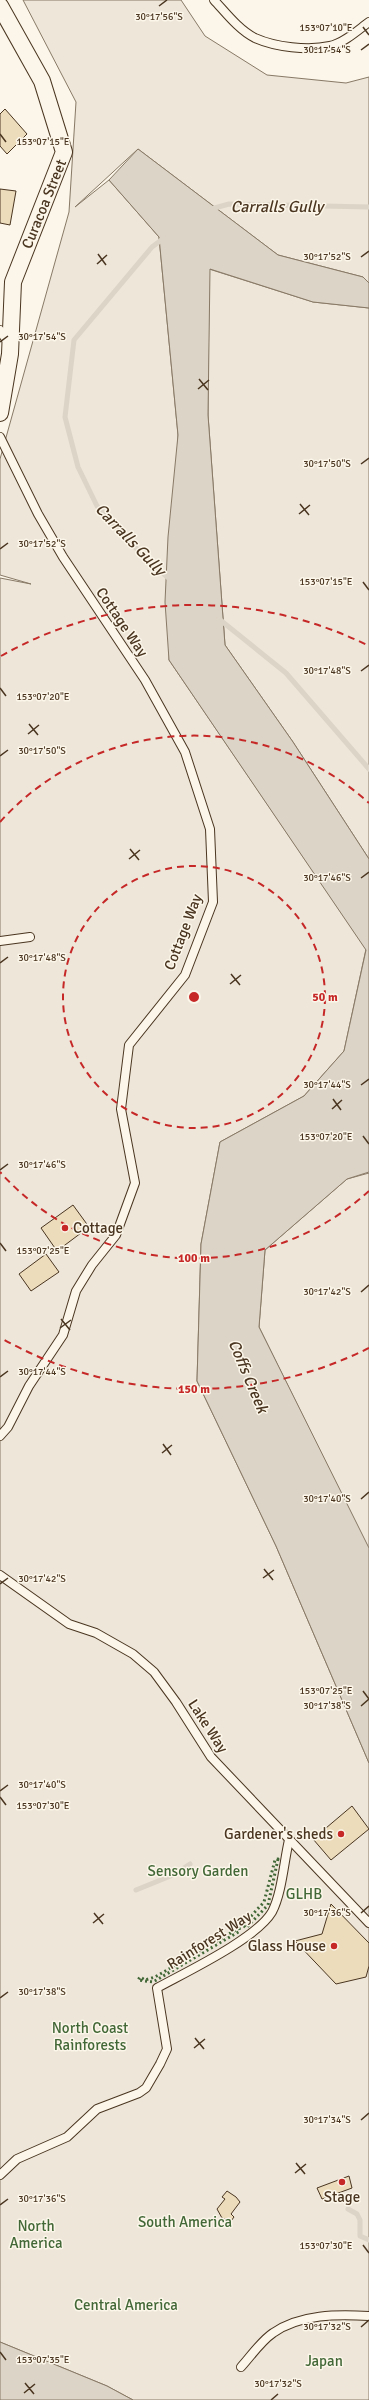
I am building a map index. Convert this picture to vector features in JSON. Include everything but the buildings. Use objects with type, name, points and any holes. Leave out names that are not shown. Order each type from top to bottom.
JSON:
[{"type":"street","name":"Curacoa Street","points":[[0,6],[42,80],[64,152],[13,282],[9,346],[10,354],[0,413]]},
{"type":"lane","points":[[214,0],[235,23],[254,37],[272,44],[295,47],[331,46],[347,38],[369,22]]},
{"type":"lane","points":[[0,330],[9,346]]},
{"type":"lane","name":"Cottage Way","points":[[0,437],[38,514],[59,551],[145,680],[185,752],[210,829],[213,902],[185,975],[129,1045],[121,1109],[135,1183],[116,1235],[92,1265],[76,1291],[63,1335],[29,1386],[8,1427],[0,1436]]},
{"type":"lane","points":[[0,941],[30,938]]},
{"type":"lane","name":"Lake Way","points":[[0,1576],[69,1624],[106,1638],[133,1654],[154,1672],[176,1702],[211,1758],[369,1923]]},
{"type":"lane","name":"Rainforest Way","points":[[0,2175],[17,2159],[67,2137],[97,2109],[139,2093],[146,2088],[162,2060],[167,2040],[157,1988],[244,1938],[266,1919],[274,1905],[289,1840]]},
{"type":"lane","points":[[241,2367],[272,2333],[291,2323],[326,2316],[369,2316]]},
{"type":"green space","points":[[23,0],[181,0],[205,36],[267,75],[346,83],[369,77],[369,283],[363,277],[278,255],[138,149],[75,207],[109,180],[159,237],[178,435],[169,660],[366,949],[344,1051],[304,1096],[220,1142],[201,1244],[197,1381],[276,1546],[369,1763],[369,2400],[133,2400],[107,2386],[0,2342],[0,578],[31,584],[0,575],[0,459],[69,212],[76,102]]},
{"type":"green space","points":[[209,269],[313,302],[369,308],[369,859],[293,742],[225,645],[208,415]]},
{"type":"green space","points":[[369,1173],[369,1550],[259,1327],[265,1250],[347,1179]]},
{"type":"water","name":"Coffs Creek","points":[[138,149],[278,255],[363,277],[369,283],[369,308],[313,302],[210,269],[208,415],[225,645],[293,742],[369,859],[369,1172],[347,1179],[265,1250],[259,1327],[369,1548],[369,1763],[276,1546],[197,1381],[201,1244],[220,1142],[304,1096],[344,1051],[366,950],[169,660],[165,602],[168,537],[178,435],[159,237],[109,180]]},
{"type":"water","points":[[0,2342],[107,2386],[133,2400],[0,2400]]},
{"type":"waterway","name":"Carralls Gully","points":[[211,209],[229,204],[369,207]]},
{"type":"waterway","name":"Carralls Gully","points":[[164,238],[152,247],[74,340],[65,417],[78,467],[97,506],[147,560],[171,580]]},
{"type":"waterway","name":"Carralls Gully","points":[[219,619],[286,673],[369,769]]},
{"type":"waterway","points":[[136,1890],[173,1875],[190,1864]]},
{"type":"waterway","points":[[348,2209],[357,2214],[360,2220],[360,2236],[369,2240]]},
{"type":"hedge","points":[[278,1859],[268,1905],[246,1928],[243,1925],[264,1902],[275,1860],[278,1859]]},
{"type":"hedge","points":[[239,1928],[240,1931],[153,1982],[138,1980],[140,1977],[145,1980],[155,1977],[239,1928]]},
{"type":"place","name":"Cottage","points":[[65,1228]]},
{"type":"place","name":"Gardener's sheds","points":[[341,1834]]},
{"type":"place","name":"Glass House","points":[[334,1946]]},
{"type":"place","name":"Stage","points":[[342,2182]]},
{"type":"park label","name":"Sensory Garden","points":[[198,1871]]},
{"type":"park label","name":"GLHB","points":[[304,1894]]},
{"type":"park label","name":"North Coast Rainforests","points":[[90,2036]]},
{"type":"park label","name":"South America","points":[[185,2222]]},
{"type":"park label","name":"North America","points":[[36,2234]]},
{"type":"park label","name":"Central America","points":[[126,2305]]},
{"type":"park label","name":"Japan","points":[[324,2361]]}]
